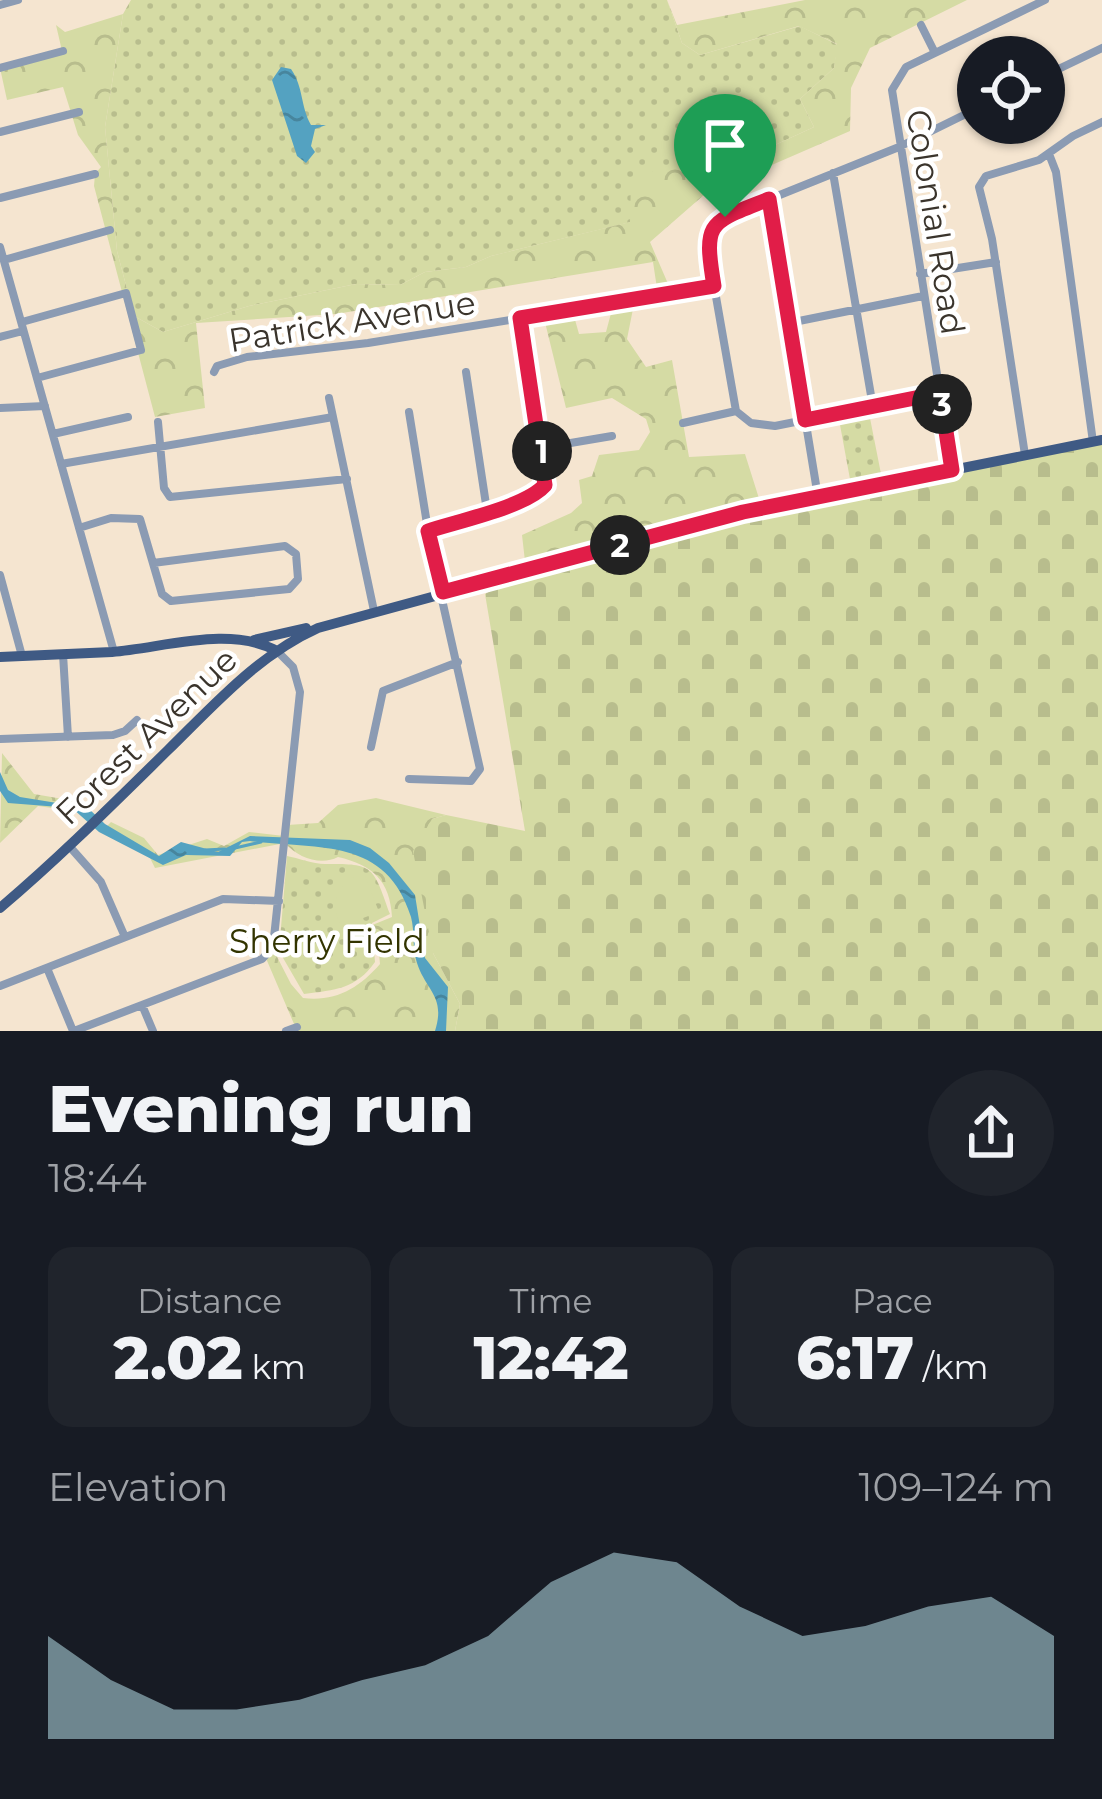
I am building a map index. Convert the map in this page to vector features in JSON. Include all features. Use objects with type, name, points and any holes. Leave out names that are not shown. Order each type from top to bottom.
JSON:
[{"type":"main road","points":[[0,657],[251,640],[332,623],[743,512],[1098,441]]},
{"type":"main road","name":"Forest Avenue","points":[[0,908],[74,843],[234,685],[277,651],[332,623]]},
{"type":"main road","points":[[251,640],[277,651]]},
{"type":"street","points":[[0,5],[18,0]]},
{"type":"street","name":"Colonial Road","points":[[952,470],[899,147],[894,83],[906,67],[1045,0]]},
{"type":"street","points":[[921,25],[935,53]]},
{"type":"street","points":[[1065,66],[1102,48]]},
{"type":"street","points":[[0,68],[63,51]]},
{"type":"street","points":[[0,132],[79,112]]},
{"type":"street","points":[[940,393],[767,427],[752,423],[736,411],[707,244],[714,226],[725,217],[899,147],[957,118]]},
{"type":"street","points":[[1025,455],[980,182],[997,171],[1029,164],[1102,122]]},
{"type":"street","points":[[1049,154],[1098,441]]},
{"type":"street","points":[[833,173],[873,406]]},
{"type":"street","points":[[0,198],[95,174]]},
{"type":"street","points":[[769,199],[818,497]]},
{"type":"street","points":[[4,260],[110,230]]},
{"type":"street","points":[[0,247],[4,276],[114,652]]},
{"type":"street","points":[[920,274],[996,262]]},
{"type":"street","name":"Patrick Avenue","points":[[214,372],[217,366],[247,357],[347,346],[714,286]]},
{"type":"street","points":[[0,337],[126,293],[141,350],[37,378]]},
{"type":"street","points":[[789,323],[923,296]]},
{"type":"street","points":[[428,531],[542,489],[546,476],[520,318]]},
{"type":"street","points":[[466,372],[487,511]]},
{"type":"street","points":[[329,398],[374,611]]},
{"type":"street","points":[[0,408],[45,406]]},
{"type":"street","points":[[682,423],[736,411]]},
{"type":"street","points":[[409,412],[428,531],[480,769],[471,781],[409,779]]},
{"type":"street","points":[[52,434],[128,417]]},
{"type":"street","points":[[61,464],[333,417]]},
{"type":"street","points":[[158,422],[164,488],[174,498],[347,479]]},
{"type":"street","points":[[542,448],[612,436]]},
{"type":"street","points":[[79,528],[111,518],[137,517],[162,594],[172,602],[289,589],[297,583],[295,550],[285,546],[153,563]]},
{"type":"street","points":[[0,575],[22,656]]},
{"type":"street","points":[[47,968],[74,1031],[267,955],[274,942],[300,692],[293,667],[277,651]]},
{"type":"street","points":[[63,654],[68,736]]},
{"type":"street","points":[[371,746],[383,691],[458,662]]},
{"type":"street","points":[[0,739],[113,735],[137,720]]},
{"type":"street","points":[[74,843],[101,882],[125,937]]},
{"type":"street","points":[[0,986],[223,899],[279,901]]},
{"type":"street","points":[[142,1005],[152,1031]]},
{"type":"street","points":[[286,1031],[297,1027]]},
{"type":"green space","points":[[131,0],[667,0],[682,43],[700,55],[800,26],[838,45],[834,68],[800,99],[814,127],[736,163],[697,155],[631,222],[491,256],[466,267],[425,272],[400,285],[356,284],[249,306],[163,332],[134,316],[117,251],[105,127],[123,14]]},
{"type":"green space","points":[[667,0],[677,25],[805,0],[967,0],[870,48],[851,88],[850,131],[705,194],[650,242],[669,286],[663,298],[633,309],[627,339],[646,367],[672,360],[689,457],[745,454],[762,508],[526,570],[522,535],[571,513],[582,503],[579,480],[592,476],[599,455],[639,450],[650,432],[646,419],[612,398],[566,408],[543,314],[572,309],[579,334],[606,332],[614,302],[658,295],[653,262],[336,314],[196,323],[205,408],[155,417],[94,186],[101,167],[78,135],[63,87],[7,100],[0,68],[62,51],[56,25],[65,32],[123,14],[105,127],[117,251],[134,316],[163,332],[249,306],[356,284],[400,285],[425,272],[466,267],[491,256],[630,222],[631,179],[697,155],[736,163],[814,127],[800,99],[834,68],[837,44],[799,26],[700,55],[682,43]]},
{"type":"green space","points":[[868,408],[883,484],[852,490],[838,414]]},
{"type":"green space","points":[[1102,440],[1102,1031],[455,1031],[460,1004],[433,953],[413,851],[432,819],[446,815],[525,831],[485,594],[526,570],[743,512]]},
{"type":"green space","points":[[2,753],[34,794],[86,803],[91,808],[86,813],[38,806],[0,843]]},
{"type":"green space","points":[[376,798],[446,815],[432,819],[433,953],[460,1004],[455,1031],[297,1031],[265,956],[272,947],[303,998],[336,995],[372,973],[380,964],[377,934],[363,939],[360,930],[392,917],[388,894],[370,870],[338,857],[310,859],[285,843],[155,868],[147,852],[106,827],[111,822],[144,838],[158,855],[207,839],[224,846],[249,832],[284,836],[287,825],[318,823],[338,805]]},
{"type":"green space","name":"Sherry Field","points":[[287,856],[363,867],[375,877],[390,914],[372,923],[375,962],[352,983],[304,994],[279,951]]},
{"type":"green space","points":[[355,876],[365,876],[379,912],[342,926],[336,898]]},
{"type":"water","points":[[281,67],[291,69],[295,76],[311,125],[326,125],[315,129],[311,146],[315,152],[306,163],[297,156],[272,80]]},
{"type":"water","points":[[0,772],[8,790],[20,797],[88,808],[105,824],[159,856],[181,842],[218,852],[250,836],[350,840],[370,848],[415,895],[425,958],[448,987],[446,1031],[435,1031],[437,1001],[417,963],[411,917],[400,891],[367,860],[324,848],[250,841],[242,842],[230,856],[186,855],[163,865],[99,832],[72,808],[8,803],[0,791]]},
{"type":"waterway","points":[[235,848],[261,842]]},
{"type":"waterway","points":[[205,850],[225,849]]},
{"type":"route","points":[[769,199],[805,420],[940,393],[952,470],[743,512],[443,592],[428,531],[519,500],[545,485],[520,318],[714,286],[708,238],[725,217],[769,199]]}]
